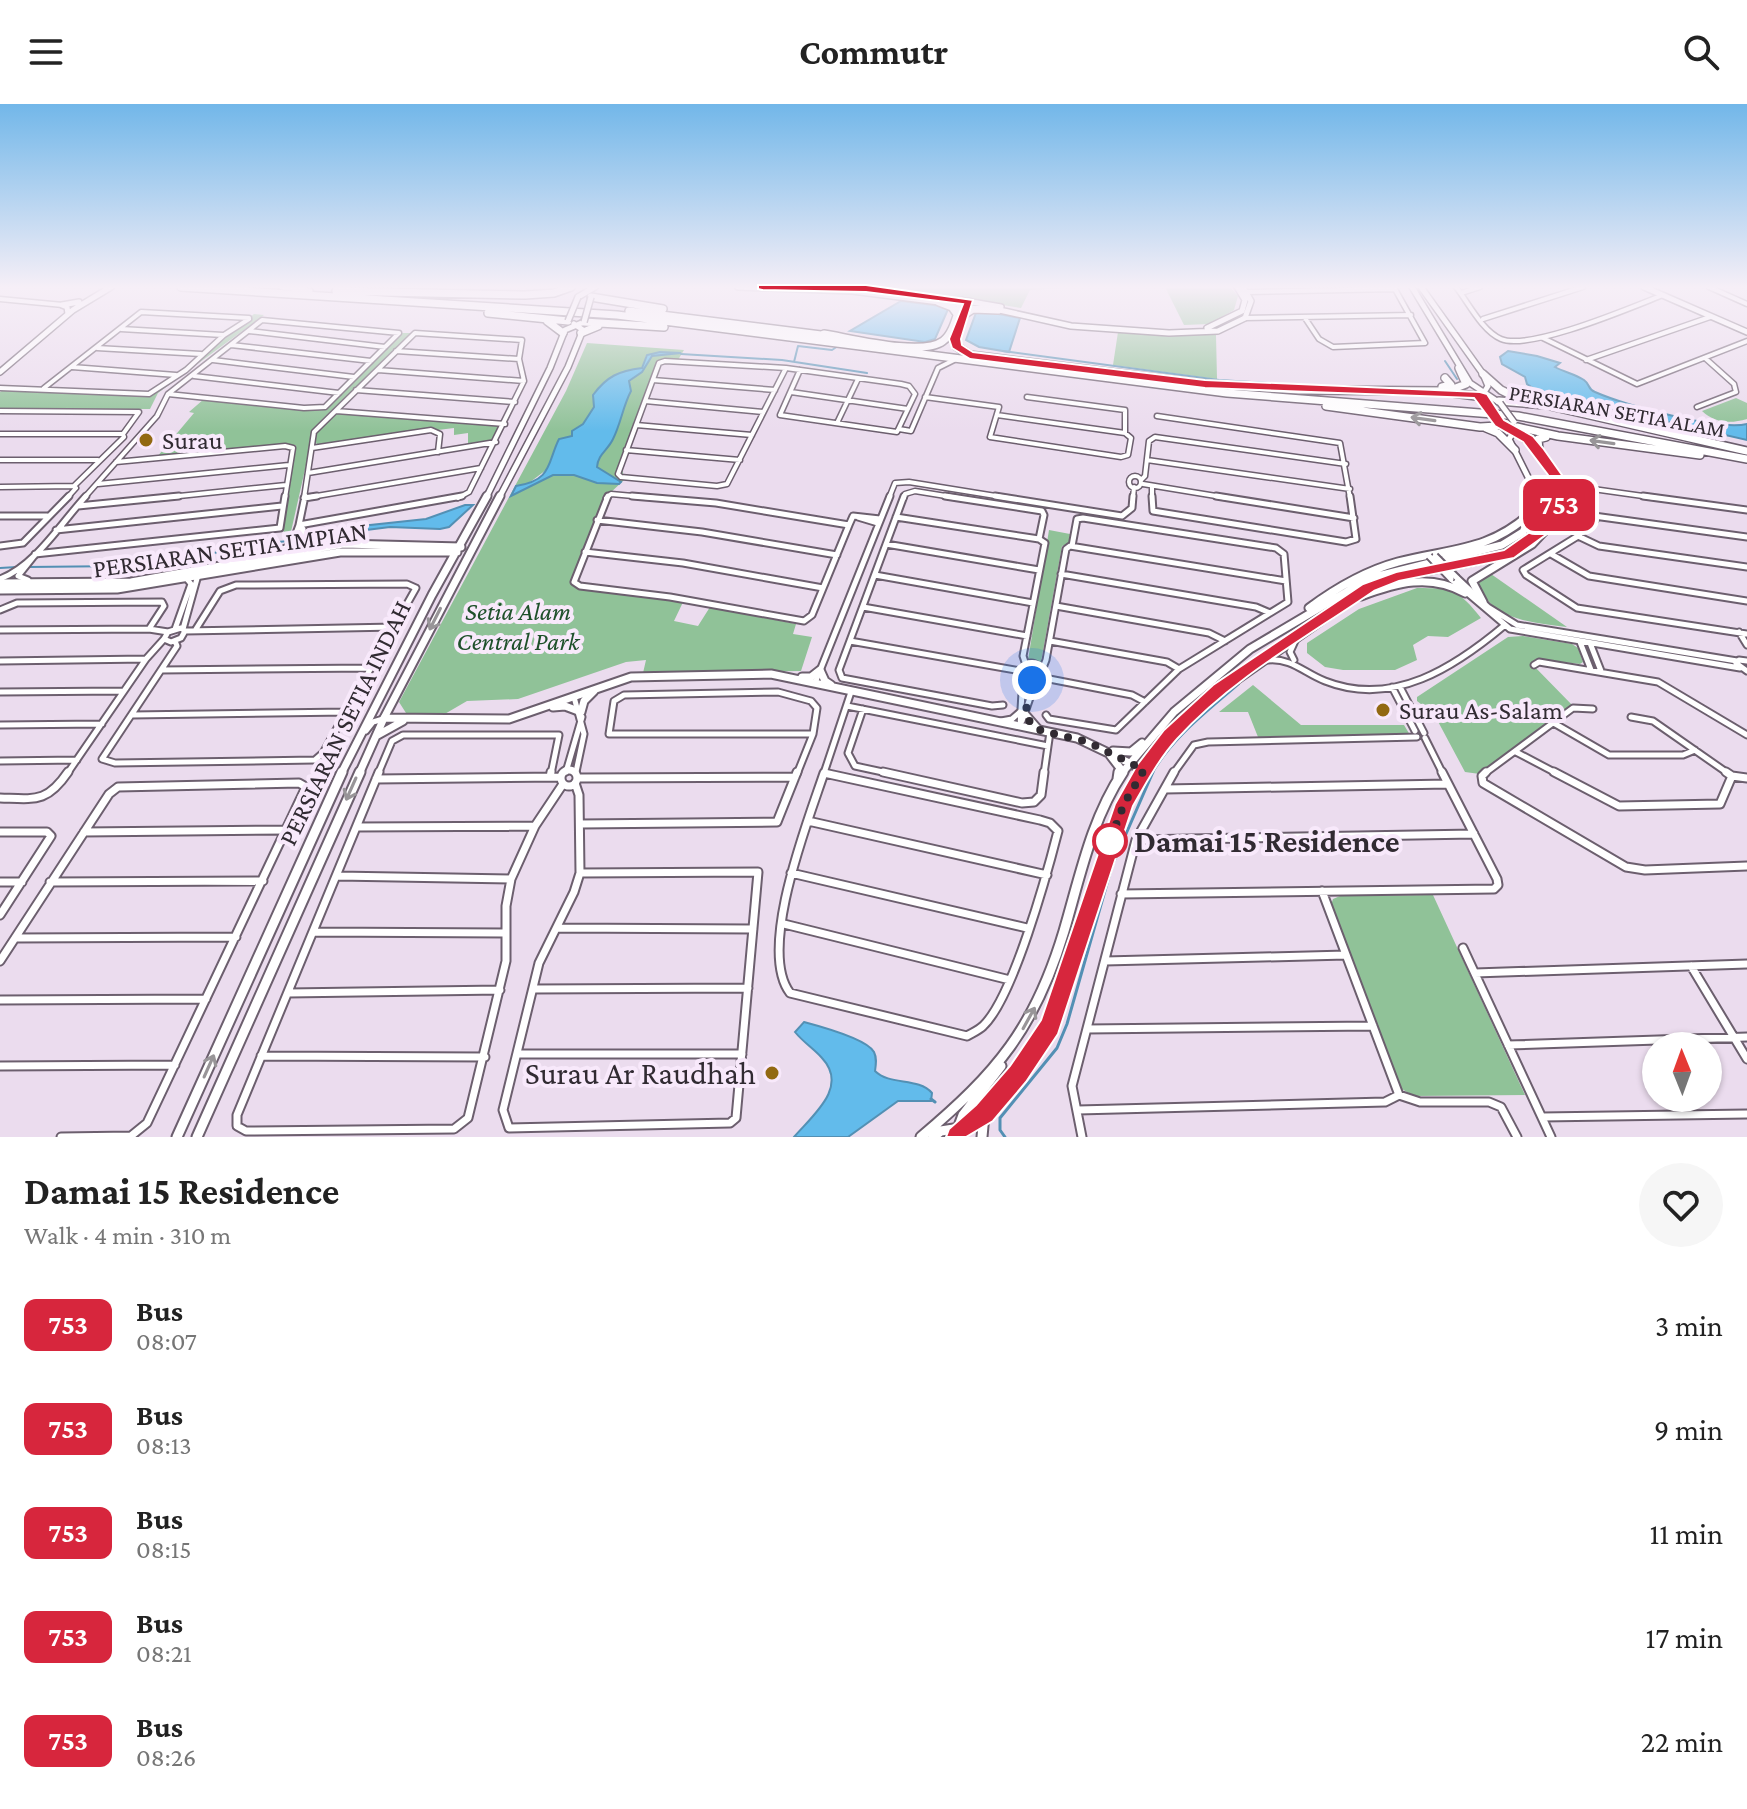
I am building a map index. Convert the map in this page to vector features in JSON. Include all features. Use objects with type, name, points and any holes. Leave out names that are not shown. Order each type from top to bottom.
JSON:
[{"type":"highway","name":"PERSIARAN SETIA ALAM","points":[[769,335],[913,350],[1227,393],[1518,416],[1747,456]]},
{"type":"highway","points":[[818,335],[913,350],[941,343],[946,335]]},
{"type":"highway","points":[[956,335],[956,346],[970,358]]},
{"type":"highway","name":"PERSIARAN SETIA ALAM","points":[[970,358],[1205,384],[1499,408],[1747,456]]},
{"type":"highway","points":[[1205,384],[1448,391],[1463,387],[1466,380],[1459,368]]},
{"type":"highway","points":[[1483,374],[1510,395],[1747,456]]},
{"type":"highway","points":[[1375,390],[1450,386],[1445,378]]},
{"type":"highway","points":[[1429,391],[1484,397]]},
{"type":"highway","points":[[1227,393],[1480,427],[1498,433],[1515,450]]},
{"type":"highway","points":[[1500,402],[1507,399],[1546,405]]},
{"type":"highway","points":[[1480,427],[1497,426],[1498,422]]},
{"type":"highway","points":[[1515,427],[1558,436],[1747,456]]},
{"type":"highway","points":[[1539,451],[1538,439],[1558,436]]},
{"type":"street","points":[[2,369],[43,335]]},
{"type":"street","points":[[44,388],[111,335]]},
{"type":"street","points":[[0,388],[152,393],[224,335]]},
{"type":"street","points":[[0,581],[19,571],[157,416],[168,394],[243,335]]},
{"type":"street","points":[[284,335],[385,347]]},
{"type":"street","points":[[168,394],[318,409],[325,407],[397,335]]},
{"type":"street","points":[[314,548],[300,543],[300,529],[314,432],[413,335]]},
{"type":"street","points":[[273,555],[292,544],[294,535],[300,529],[465,495],[496,442],[524,381],[519,359],[522,340],[449,335]]},
{"type":"street","name":"PERSIARAN SETIA INDAH","points":[[177,1137],[343,769],[537,395],[562,335]]},
{"type":"street","name":"PERSIARAN SETIA INDAH","points":[[197,1137],[375,736],[568,367],[580,335]]},
{"type":"street","points":[[1316,335],[1333,347],[1424,344],[1420,335]]},
{"type":"street","points":[[1440,335],[1459,368],[1484,397],[1498,422],[1515,427]]},
{"type":"street","points":[[1455,335],[1483,374],[1488,386],[1484,397]]},
{"type":"street","points":[[1496,335],[1505,341],[1549,335]]},
{"type":"street","points":[[1586,360],[1657,335]]},
{"type":"street","points":[[1541,338],[1637,384],[1747,341]]},
{"type":"street","points":[[230,345],[371,361]]},
{"type":"street","points":[[96,348],[201,354]]},
{"type":"street","points":[[913,350],[934,359],[938,368]]},
{"type":"street","points":[[396,351],[519,359]]},
{"type":"street","points":[[899,429],[911,431],[938,368],[947,361],[970,358]]},
{"type":"street","points":[[1697,407],[1736,392],[1734,384],[1705,358]]},
{"type":"street","points":[[212,360],[354,377]]},
{"type":"street","points":[[786,368],[730,481],[717,486],[621,477],[617,468],[659,363],[669,360],[786,368],[800,370],[858,379],[909,386],[915,394],[897,432],[780,415],[800,370]]},
{"type":"street","points":[[71,367],[176,375]]},
{"type":"street","points":[[377,370],[524,381]]},
{"type":"street","points":[[193,376],[339,393]]},
{"type":"street","points":[[837,423],[858,379]]},
{"type":"street","points":[[653,380],[775,390]]},
{"type":"street","points":[[356,390],[515,402]]},
{"type":"street","points":[[791,392],[908,409]]},
{"type":"street","points":[[925,397],[999,407],[990,437],[1121,457],[1128,455],[1131,438],[1126,433],[997,415]]},
{"type":"street","points":[[1027,397],[1125,410],[1126,433]]},
{"type":"street","points":[[1483,602],[1472,581],[1542,537],[1558,514],[1561,493],[1555,475],[1539,451],[1515,427],[1500,402],[1484,397]]},
{"type":"street","points":[[645,401],[764,412]]},
{"type":"street","points":[[0,411],[136,410],[139,414],[123,434],[124,437],[98,460],[74,486],[76,488],[19,545],[0,546]]},
{"type":"street","points":[[335,411],[505,424]]},
{"type":"street","points":[[1152,486],[1151,510],[1346,542],[1356,539],[1343,446],[1335,440],[1157,416]]},
{"type":"street","points":[[636,425],[752,435]]},
{"type":"street","points":[[1282,629],[1376,575],[1497,548],[1522,532],[1531,513],[1533,487],[1509,439],[1515,427]]},
{"type":"street","points":[[312,448],[431,430],[440,434],[438,452]]},
{"type":"street","points":[[0,434],[123,434]]},
{"type":"street","points":[[1134,487],[1145,476],[1150,439],[1346,464]]},
{"type":"street","points":[[308,473],[496,442]]},
{"type":"street","points":[[34,554],[282,526],[285,509],[282,506],[292,466],[289,465],[292,446],[116,462]]},
{"type":"street","points":[[625,450],[740,460]]},
{"type":"street","points":[[0,460],[98,460]]},
{"type":"street","points":[[1147,460],[1350,489]]},
{"type":"street","points":[[97,484],[289,465]]},
{"type":"street","points":[[304,498],[482,468]]},
{"type":"street","points":[[1126,469],[1128,483],[1134,487]]},
{"type":"street","points":[[1129,479],[1152,486],[1354,518]]},
{"type":"street","points":[[815,683],[893,486],[899,482],[1122,516],[1132,508],[1134,487]]},
{"type":"street","points":[[77,506],[286,485]]},
{"type":"street","points":[[0,487],[74,486]]},
{"type":"street","points":[[1747,510],[1593,488],[1584,490],[1595,520],[1578,536],[1523,570],[1577,608],[1747,634]]},
{"type":"street","points":[[1003,705],[992,706],[842,678],[839,670],[904,495],[915,491],[1042,511],[1044,515],[1037,539]]},
{"type":"street","points":[[849,525],[716,503],[621,493],[606,497],[574,582],[580,586],[670,597],[797,621],[810,618],[853,516],[879,521]]},
{"type":"street","points":[[55,530],[282,506]]},
{"type":"street","points":[[921,1137],[959,1106],[1002,1060],[1031,1017],[1103,805],[1150,738],[1183,701],[1329,593],[1359,576],[1401,562],[1465,551],[1499,540],[1531,513]]},
{"type":"street","points":[[0,516],[49,516]]},
{"type":"street","points":[[1594,516],[1747,537]]},
{"type":"street","points":[[896,517],[1037,539],[1045,543],[1023,656],[1026,665],[1022,674],[1023,712],[1020,727]]},
{"type":"street","points":[[1046,715],[1049,719],[1109,731],[1118,729],[1179,669],[1288,602],[1284,554],[1276,548],[1083,518],[1077,519],[1075,546]]},
{"type":"street","points":[[597,520],[702,532],[837,555]]},
{"type":"street","points":[[933,1137],[941,1131],[961,1133],[984,1113],[1035,1053],[1050,1026],[1069,976],[1109,842],[1124,804],[1170,735],[1194,711],[1219,690],[1369,587],[1396,577],[1508,554],[1549,526]]},
{"type":"street","points":[[448,567],[437,549],[465,536]]},
{"type":"street","points":[[1578,536],[1599,546],[1747,567]]},
{"type":"street","name":"PERSIARAN SETIA IMPIAN","points":[[0,581],[53,583],[146,579],[314,548],[375,543],[471,549]]},
{"type":"street","points":[[886,544],[1040,570]]},
{"type":"street","points":[[1026,665],[1044,665],[1066,549],[1075,546],[1286,581]]},
{"type":"street","name":"PERSIARAN SETIA IMPIAN","points":[[0,590],[117,589],[182,578],[198,580],[213,573],[340,552],[437,549]]},
{"type":"street","points":[[585,552],[686,563],[823,588]]},
{"type":"street","points":[[1551,554],[1589,576],[1747,601]]},
{"type":"street","points":[[1432,556],[1465,593]]},
{"type":"street","points":[[19,571],[19,578],[53,583],[51,586],[90,590]]},
{"type":"street","points":[[146,579],[195,572],[198,580],[175,629]]},
{"type":"street","points":[[1061,574],[1256,607],[1270,613]]},
{"type":"street","points":[[875,575],[1033,603]]},
{"type":"street","points":[[175,641],[184,630],[191,581],[182,578]]},
{"type":"street","points":[[1454,579],[1506,624]]},
{"type":"street","points":[[1345,602],[1377,590],[1417,581],[1444,581],[1506,624],[1710,660],[1744,670]]},
{"type":"street","points":[[175,641],[177,646],[102,759],[115,763],[315,760],[323,753],[415,592],[412,584],[236,585],[218,593],[196,629]]},
{"type":"street","points":[[0,610],[17,603],[162,602],[164,606],[149,629]]},
{"type":"street","points":[[1056,606],[1209,633],[1225,641]]},
{"type":"street","points":[[863,607],[1027,636]]},
{"type":"street","points":[[1263,660],[1277,658],[1296,663],[1320,680],[1333,684],[1409,686],[1445,666],[1506,624]]},
{"type":"street","points":[[0,630],[149,629],[168,632],[175,629],[395,627]]},
{"type":"street","points":[[0,798],[39,799],[56,790],[168,632]]},
{"type":"street","points":[[1739,632],[1747,645]]},
{"type":"street","points":[[1296,663],[1290,652],[1298,637]]},
{"type":"street","points":[[164,639],[175,641]]},
{"type":"street","points":[[1583,639],[1591,643],[1710,660],[1747,661]]},
{"type":"street","points":[[1583,639],[1591,670]]},
{"type":"street","points":[[850,641],[1132,695],[1145,702]]},
{"type":"street","points":[[1050,641],[1167,662],[1179,669]]},
{"type":"street","points":[[1591,643],[1602,672]]},
{"type":"street","points":[[0,661],[146,659]]},
{"type":"street","points":[[1737,661],[1744,670]]},
{"type":"street","points":[[1534,665],[1539,662],[1658,682],[1747,735]]},
{"type":"street","points":[[992,721],[1012,719],[1023,712],[1036,678],[1041,673],[1037,667]]},
{"type":"street","points":[[161,670],[371,668]]},
{"type":"street","points":[[343,769],[352,760],[367,728],[384,718],[509,719],[631,677],[811,677],[820,670]]},
{"type":"street","points":[[820,670],[825,681],[848,692]]},
{"type":"street","points":[[788,676],[848,692],[1046,732],[1100,747],[1131,752],[1150,738]]},
{"type":"street","points":[[550,777],[559,735],[403,735],[396,738],[261,1056],[237,1115],[237,1126],[246,1131],[454,1129],[468,1118],[506,961],[505,933],[511,879],[535,826],[563,778],[587,696],[604,685]]},
{"type":"street","points":[[1402,697],[1409,686]]},
{"type":"street","points":[[1380,687],[1402,697]]},
{"type":"street","points":[[1392,687],[1402,697]]},
{"type":"street","points":[[1121,894],[1494,889],[1498,885],[1402,697],[1400,687]]},
{"type":"street","points":[[0,692],[124,691]]},
{"type":"street","points":[[580,824],[777,822],[813,734],[817,708],[814,702],[778,692],[628,694],[614,701],[608,732],[813,734]]},
{"type":"street","points":[[824,773],[1040,820],[1056,827],[1058,838],[1047,875],[1010,980],[983,1026],[967,1036],[790,993],[780,975],[786,886],[791,873],[824,773],[847,706],[848,692]]},
{"type":"street","points":[[574,697],[586,735],[577,778],[580,873],[558,928],[539,963],[503,1118],[509,1128],[723,1125],[736,1118],[758,872],[580,873]]},
{"type":"street","points":[[392,702],[396,713],[409,719]]},
{"type":"street","points":[[542,708],[565,706],[581,715]]},
{"type":"street","points":[[847,706],[1048,746]]},
{"type":"street","points":[[1593,709],[1573,708],[1552,722],[1482,776],[1483,783],[1626,867],[1645,870],[1747,866]]},
{"type":"street","points":[[863,709],[848,753],[855,766],[1029,803],[1041,795],[1048,746],[1046,732]]},
{"type":"street","points":[[131,715],[347,712]]},
{"type":"street","points":[[1023,712],[1031,724],[1046,732]]},
{"type":"street","points":[[1631,717],[1653,721],[1732,776],[1747,778]]},
{"type":"street","points":[[375,736],[409,719]]},
{"type":"street","points":[[1552,722],[1609,755],[1674,756],[1688,755],[1695,750]]},
{"type":"street","points":[[0,725],[102,724]]},
{"type":"street","points":[[1082,1137],[1072,1086],[1121,894],[1136,840],[1181,759],[1194,745],[1208,742],[1421,735]]},
{"type":"street","points":[[1100,747],[1144,770]]},
{"type":"street","points":[[1100,747],[1120,768],[1114,788]]},
{"type":"street","points":[[1516,752],[1619,806],[1720,804],[1732,776]]},
{"type":"street","points":[[0,761],[77,760]]},
{"type":"street","points":[[376,779],[795,777]]},
{"type":"street","points":[[563,778],[577,778]]},
{"type":"street","points":[[0,961],[49,882],[109,794],[118,787],[299,783],[306,787],[147,1123],[131,1136],[61,1137]]},
{"type":"street","points":[[1164,789],[1448,784]]},
{"type":"street","points":[[808,821],[1047,875]]},
{"type":"street","points":[[357,827],[535,826]]},
{"type":"street","points":[[83,832],[288,830]]},
{"type":"street","points":[[0,832],[47,832],[51,836],[0,915]]},
{"type":"street","points":[[1136,840],[1474,834]]},
{"type":"street","points":[[791,873],[1028,928]]},
{"type":"street","points":[[338,876],[511,879]]},
{"type":"street","points":[[49,882],[263,881]]},
{"type":"street","points":[[0,882],[22,882]]},
{"type":"street","points":[[1322,891],[1399,1095]]},
{"type":"street","points":[[784,924],[1010,980]]},
{"type":"street","points":[[558,928],[753,929]]},
{"type":"street","points":[[314,932],[505,933]]},
{"type":"street","points":[[14,938],[236,937]]},
{"type":"street","points":[[1463,948],[1551,1137]]},
{"type":"street","points":[[1105,961],[1346,955]]},
{"type":"street","points":[[1475,973],[1747,964]]},
{"type":"street","points":[[1691,966],[1747,1059]]},
{"type":"street","points":[[533,989],[748,988]]},
{"type":"street","points":[[288,993],[500,990]]},
{"type":"street","points":[[0,1000],[206,999]]},
{"type":"street","points":[[1087,1029],[1373,1026]]},
{"type":"street","points":[[1508,1045],[1747,1037]]},
{"type":"street","points":[[517,1054],[742,1054]]},
{"type":"street","points":[[261,1056],[485,1057]]},
{"type":"street","points":[[961,1133],[967,1109],[995,1077],[1002,1060]]},
{"type":"street","points":[[0,1066],[175,1065]]},
{"type":"street","points":[[1078,1110],[1385,1102],[1399,1095],[1420,1102],[1489,1102],[1501,1107],[1517,1137]]},
{"type":"street","points":[[982,1137],[980,1131],[984,1113]]},
{"type":"street","points":[[1542,1117],[1747,1114]]},
{"type":"green space","points":[[226,335],[237,335],[158,393],[150,409],[0,409],[0,392],[9,387],[139,396],[149,394]]},
{"type":"green space","points":[[397,335],[413,335],[336,410],[505,424],[496,442],[468,447],[468,433],[454,435],[454,428],[317,445],[313,434],[290,536],[283,531],[296,445],[157,457],[194,413],[189,412],[204,399],[325,407]]},
{"type":"green space","points":[[1118,335],[1216,335],[1217,379],[1113,365]]},
{"type":"green space","name":"Setia Alam Central Park","points":[[587,343],[684,350],[678,360],[657,363],[621,458],[624,480],[608,495],[574,586],[684,600],[674,621],[698,626],[710,607],[796,624],[793,634],[812,637],[801,671],[643,673],[646,660],[626,662],[518,699],[467,701],[443,715],[406,713],[399,702],[566,391]],"holes":[[[660,352],[664,354],[650,356],[642,372],[629,382],[631,391],[616,433],[598,462],[597,467],[621,482],[604,482],[569,473],[544,479],[513,495],[550,467],[559,439],[574,437],[572,431],[583,424],[595,407],[593,395],[604,383],[620,373],[642,368],[646,356]]]},
{"type":"green space","points":[[1736,398],[1747,403],[1747,419],[1723,421],[1702,411]]},
{"type":"green space","points":[[1049,530],[1070,534],[1069,544],[1062,546],[1041,662],[1028,660]]},
{"type":"green space","points":[[1491,574],[1567,627],[1527,621],[1502,612],[1483,595],[1477,582]]},
{"type":"green space","points":[[1417,588],[1454,592],[1481,618],[1448,637],[1428,636],[1413,645],[1417,660],[1395,670],[1325,667],[1307,653],[1307,643],[1359,609]]},
{"type":"green space","points":[[1523,636],[1572,644],[1578,648],[1583,662],[1580,664],[1536,659],[1531,663],[1574,707],[1561,712],[1480,774],[1465,772],[1434,714],[1417,701],[1417,697],[1508,637]]},
{"type":"green space","points":[[1253,685],[1301,725],[1404,725],[1410,735],[1258,737],[1248,712],[1219,712]]},
{"type":"green space","points":[[1433,895],[1525,1095],[1414,1096],[1400,1088],[1331,905],[1333,899],[1340,896]]},
{"type":"water","points":[[879,335],[937,335],[935,339],[925,342]]},
{"type":"water","points":[[968,335],[1014,335],[1009,352],[979,347],[966,340]]},
{"type":"water","points":[[1508,351],[1560,363],[1555,367],[1584,380],[1593,391],[1627,403],[1671,416],[1715,424],[1747,424],[1747,440],[1539,392],[1527,384],[1525,377],[1502,364],[1500,357]]},
{"type":"water","points":[[681,353],[652,356],[642,372],[629,381],[631,391],[616,433],[598,463],[597,467],[621,482],[619,484],[597,483],[574,475],[553,475],[511,496],[516,486],[543,475],[559,439],[572,436],[572,431],[583,424],[594,407],[593,395],[603,383],[620,373],[642,368],[647,355]]},
{"type":"water","points":[[473,505],[449,527],[440,529],[390,527],[311,537],[342,528],[426,519]]},
{"type":"water","points":[[804,1022],[862,1042],[874,1052],[875,1071],[888,1079],[926,1088],[932,1093],[931,1101],[898,1101],[848,1137],[794,1137],[825,1100],[832,1079],[822,1058],[795,1032]]},
{"type":"waterway","points":[[794,362],[798,346],[832,350],[838,346]]},
{"type":"waterway","points":[[1003,351],[1219,380],[1316,386]]},
{"type":"waterway","points":[[681,354],[794,362]]},
{"type":"waterway","points":[[1445,361],[1457,379]]},
{"type":"waterway","points":[[794,362],[867,373]]},
{"type":"waterway","points":[[27,567],[125,566],[166,559],[190,559],[250,544],[290,541]]},
{"type":"waterway","points":[[0,568],[17,567]]},
{"type":"waterway","points":[[1152,773],[1180,737],[1239,684]]},
{"type":"waterway","points":[[1005,1137],[1000,1130],[1000,1118],[1057,1048],[1067,1024],[1112,866],[1152,773]]},
{"type":"waterway","points":[[931,1099],[935,1102]]},
{"type":"bus line","name":"753","points":[[956,335],[956,346],[970,355],[1205,384],[1299,390],[1429,391],[1483,397],[1499,423],[1528,439],[1544,457],[1561,493],[1558,514],[1549,526],[1508,554],[1481,562],[1396,577],[1369,587],[1219,690],[1170,735],[1157,750],[1124,804],[1050,1026],[1035,1053],[1018,1074],[984,1113],[957,1137]]},
{"type":"place","name":"Surau","points":[[146,440]]},
{"type":"place","name":"Surau As-Salam","points":[[1383,710]]},
{"type":"place","name":"Damai 15 Residence","points":[[1110,841]]},
{"type":"place","name":"Surau Ar Raudhah","points":[[772,1073]]},
{"type":"route","points":[[1032,680],[1032,692],[1025,712],[1031,724],[1042,731],[1088,742],[1144,770],[1124,804],[1110,841]]}]
